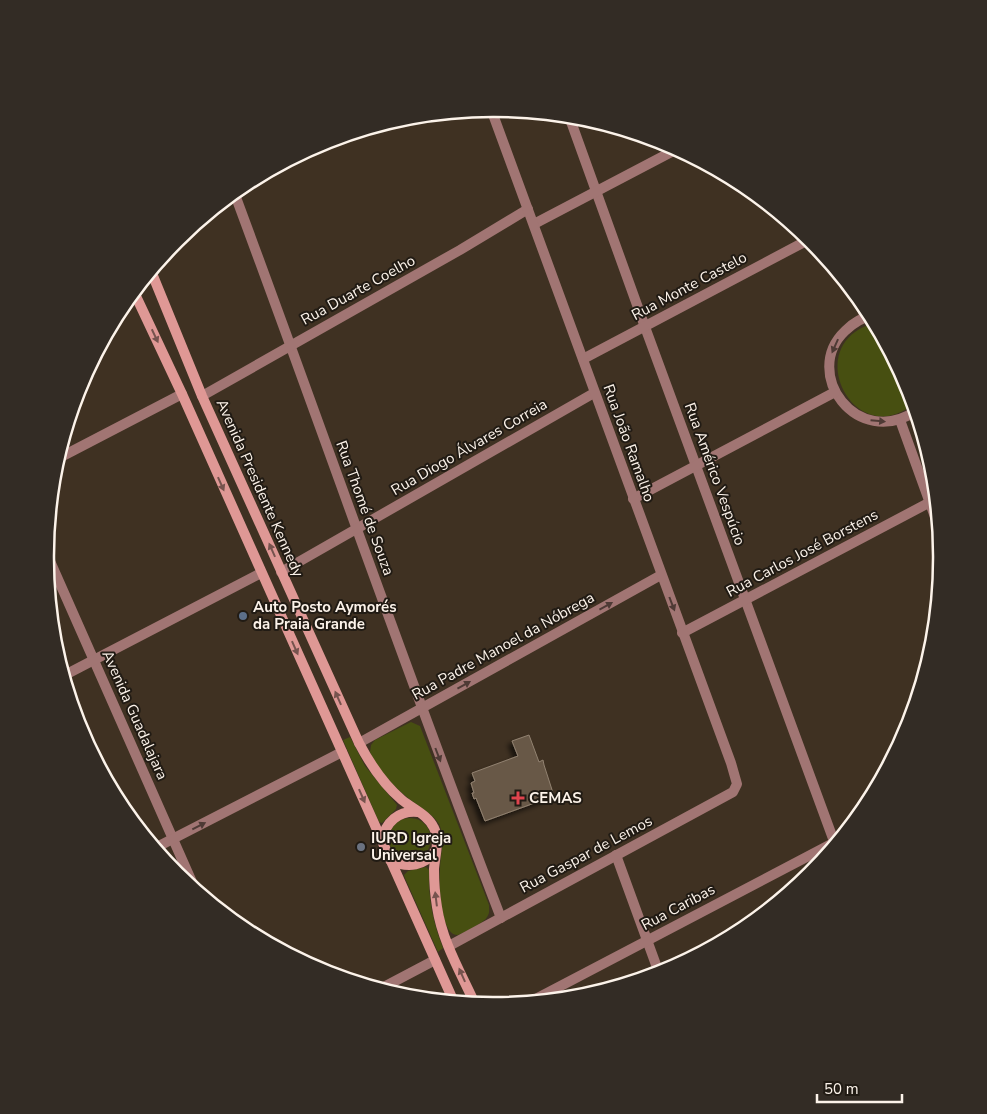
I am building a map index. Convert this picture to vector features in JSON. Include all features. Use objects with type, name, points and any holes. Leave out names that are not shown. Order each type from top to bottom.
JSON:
[{"type":"main road","name":"Avenida Presidente Kennedy","points":[[154,278],[202,396],[358,742],[381,779],[402,800],[431,822],[434,828],[437,842],[434,877],[441,924],[472,996]]},
{"type":"main road","points":[[138,300],[182,394],[451,995]]},
{"type":"main road","points":[[382,841],[386,828],[391,821],[406,812],[418,812]]},
{"type":"main road","points":[[390,860],[402,865],[416,865],[428,859],[436,850]]},
{"type":"street","name":"Rua João Ramalho","points":[[494,117],[737,780],[737,787]]},
{"type":"street","name":"Rua Américo Vespúcio","points":[[572,125],[745,600],[834,835]]},
{"type":"street","points":[[534,224],[668,154]]},
{"type":"street","name":"Rua Thomé de Souza","points":[[237,200],[291,345],[421,709],[501,918]]},
{"type":"street","name":"Rua Duarte Coelho","points":[[202,396],[460,250],[528,209]]},
{"type":"street","name":"Rua Monte Castelo","points":[[583,359],[802,244]]},
{"type":"street","points":[[863,319],[852,324],[841,334],[833,348],[830,362],[830,377],[835,392],[843,404],[855,414],[870,421],[900,420],[910,415]]},
{"type":"street","points":[[633,499],[835,392]]},
{"type":"street","name":"Rua Diogo Álvares Correia","points":[[281,572],[594,393]]},
{"type":"street","points":[[66,454],[182,394]]},
{"type":"street","points":[[900,420],[927,487]]},
{"type":"street","name":"Rua Carlos José Borstens","points":[[682,633],[929,503]]},
{"type":"street","name":"Avenida Guadalajara","points":[[54,571],[189,874]]},
{"type":"street","points":[[69,672],[261,573]]},
{"type":"street","name":"Rua Padre Manoel da Nóbrega","points":[[358,742],[421,709],[661,575]]},
{"type":"street","points":[[161,845],[342,752]]},
{"type":"street","name":"Rua Gaspar de Lemos","points":[[449,946],[733,792],[737,787]]},
{"type":"street","name":"Rua Caribas","points":[[546,994],[822,849]]},
{"type":"street","points":[[616,855],[656,965]]},
{"type":"street","points":[[389,984],[435,960]]},
{"type":"green space","points":[[867,327],[888,363],[907,407],[891,415],[871,415],[855,405],[843,389],[838,370],[840,351],[852,334]]},
{"type":"green space","points":[[411,722],[420,726],[489,905],[489,913],[485,919],[458,935],[453,934],[449,930],[442,909],[440,863],[442,835],[439,824],[430,814],[406,797],[394,785],[382,772],[370,752],[371,745],[375,740]]},
{"type":"green space","points":[[350,737],[365,766],[397,805],[396,809],[382,823],[379,822],[343,740]]},
{"type":"green space","points":[[410,818],[425,824],[431,839],[425,854],[410,860],[395,854],[389,839],[395,824]]},
{"type":"green space","points":[[426,867],[429,870],[432,910],[443,948],[438,952],[404,875],[408,871]]},
{"type":"building","points":[[529,735],[539,762],[543,760],[554,796],[485,821],[476,798],[474,799],[472,793],[474,793],[471,783],[475,781],[472,773],[518,756],[512,741]]},
{"type":"place","name":"Auto Posto Aymorés da Praia Grande","points":[[243,616]]},
{"type":"place","name":"CEMAS","points":[[518,798]]},
{"type":"place","name":"IURD Igreja Universal","points":[[361,847]]}]
